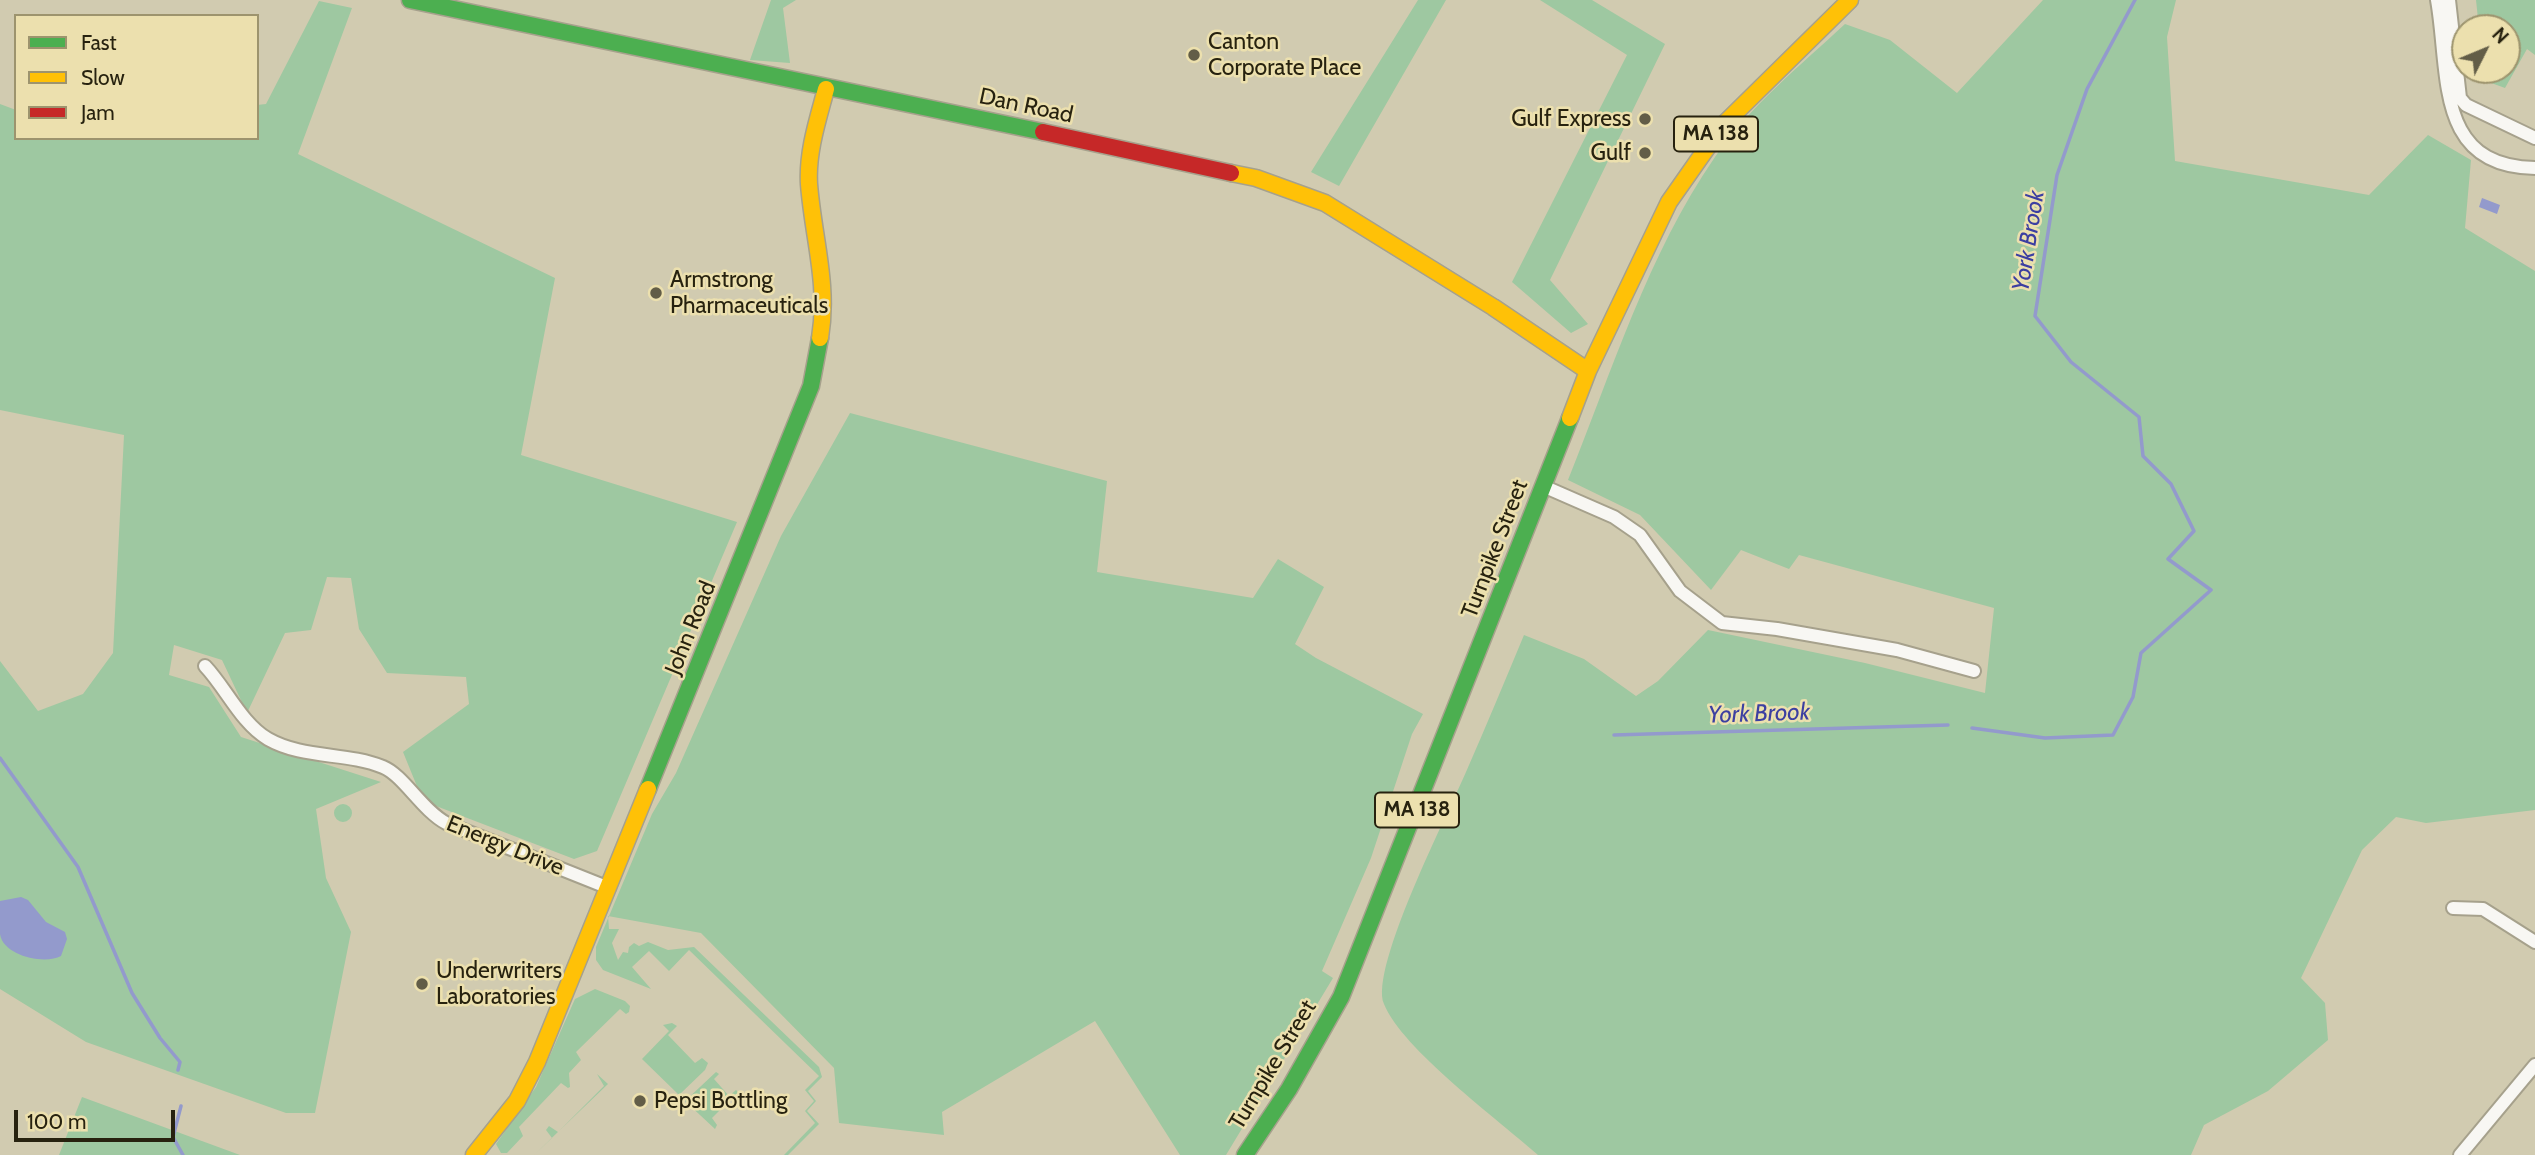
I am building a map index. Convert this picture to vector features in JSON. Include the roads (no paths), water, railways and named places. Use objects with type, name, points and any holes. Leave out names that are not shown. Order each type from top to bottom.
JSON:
[{"type":"street","name":"Dan Road","points":[[410,0],[1138,152],[1256,178],[1304,193],[1358,221],[1588,371]]},
{"type":"street","name":"Turnpike Street","points":[[1245,1155],[1289,1089],[1341,997],[1470,678],[1588,371],[1643,253],[1689,171],[1738,109],[1850,0]]},
{"type":"street","points":[[2437,0],[2448,84],[2461,134],[2489,160],[2512,168],[2535,168]]},
{"type":"street","points":[[2449,0],[2460,98],[2466,105],[2535,138]]},
{"type":"street","name":"John Road","points":[[474,1155],[524,1088],[609,888],[811,386],[825,307],[809,181],[813,141],[826,89]]},
{"type":"street","points":[[1543,486],[1614,517],[1640,535],[1680,591],[1722,623],[1777,629],[1897,650],[1974,671]]},
{"type":"street","name":"Energy Drive","points":[[205,666],[227,696],[270,740],[307,753],[382,766],[394,775],[428,812],[446,824],[609,888]]},
{"type":"street","points":[[2453,908],[2483,909],[2535,942]]},
{"type":"street","points":[[2460,1155],[2535,1065]]},
{"type":"water","points":[[2482,198],[2500,205],[2497,214],[2479,207]]},
{"type":"water","points":[[21,897],[28,900],[46,922],[65,932],[67,939],[61,956],[54,959],[26,957],[16,953],[3,942],[0,934],[0,901]]},
{"type":"waterway","name":"York Brook","points":[[1972,728],[2045,738],[2113,735],[2133,697],[2141,653],[2211,590],[2168,559],[2194,531],[2171,484],[2143,456],[2139,417],[2071,362],[2035,316],[2057,175],[2087,89],[2135,0]]},
{"type":"waterway","name":"York Brook","points":[[1614,735],[1948,725]]},
{"type":"waterway","points":[[0,758],[78,867],[132,993],[160,1038],[180,1062],[178,1070]]},
{"type":"waterway","points":[[181,1106],[173,1137],[183,1155]]},
{"type":"place","name":"Canton Corporate Place","points":[[1194,55]]},
{"type":"place","name":"Gulf Express","points":[[1645,119]]},
{"type":"place","name":"Gulf","points":[[1645,153]]},
{"type":"place","name":"Armstrong Pharmaceuticals","points":[[656,293]]},
{"type":"place","name":"Underwriters Laboratories","points":[[422,984]]},
{"type":"place","name":"Pepsi Bottling","points":[[640,1101]]}]
